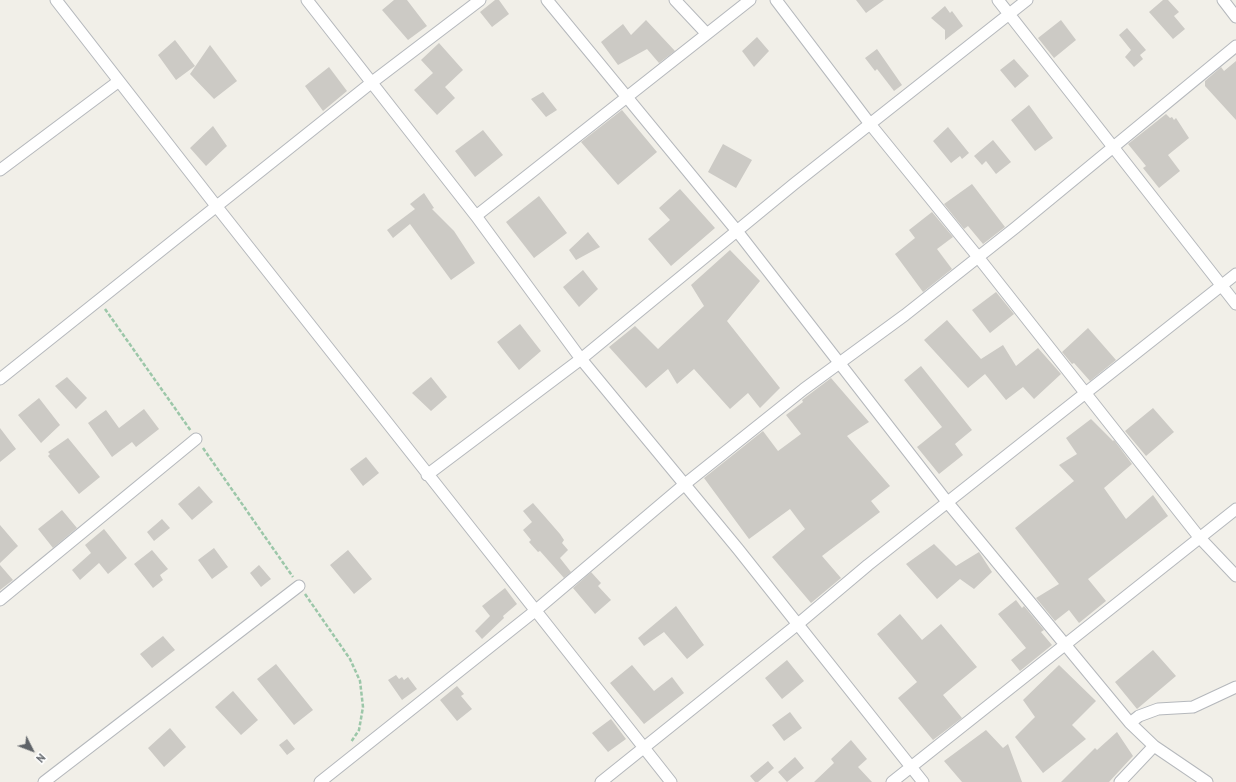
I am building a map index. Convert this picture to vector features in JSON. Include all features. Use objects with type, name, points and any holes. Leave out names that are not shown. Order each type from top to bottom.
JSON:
[{"type":"street","points":[[56,0],[216,207],[671,782]]},
{"type":"street","points":[[307,0],[476,216],[581,359],[685,484],[923,782]]},
{"type":"street","points":[[0,379],[372,83],[480,0]]},
{"type":"street","points":[[547,0],[736,231],[838,364],[948,503],[1064,645],[1130,723],[1154,746],[1208,782]]},
{"type":"street","points":[[675,0],[706,33]]},
{"type":"street","points":[[476,216],[706,33],[750,0]]},
{"type":"street","points":[[776,0],[870,124],[978,257],[1199,537],[1236,576]]},
{"type":"street","points":[[998,0],[1236,304]]},
{"type":"street","points":[[427,475],[581,359],[736,231],[1027,0]]},
{"type":"street","points":[[1223,0],[1236,17]]},
{"type":"street","points":[[320,782],[535,611],[685,484],[978,257],[1236,46]]},
{"type":"street","points":[[0,170],[119,81]]},
{"type":"street","points":[[600,782],[798,624],[868,565],[1236,274]]},
{"type":"street","points":[[0,600],[196,439]]},
{"type":"street","points":[[892,782],[1236,509]]},
{"type":"street","points":[[44,782],[299,586]]},
{"type":"street","points":[[1130,723],[1139,716],[1158,709],[1193,707],[1236,687]]},
{"type":"street","points":[[1120,782],[1154,746]]},
{"type":"path","points":[[99,300],[350,659],[360,681],[363,708],[359,730],[347,748]]},
{"type":"building","points":[[394,0],[407,0],[427,26],[408,40],[382,10]]},
{"type":"building","points":[[495,0],[499,0],[509,14],[492,27],[480,12]]},
{"type":"building","points":[[856,0],[884,0],[866,13]]},
{"type":"building","points":[[1163,0],[1168,0],[1179,12],[1174,16],[1185,29],[1173,39],[1149,12]]},
{"type":"building","points":[[945,6],[950,13],[952,11],[963,26],[945,40],[945,30],[931,18]]},
{"type":"building","points":[[646,20],[675,51],[659,63],[647,49],[618,65],[601,42],[623,24],[631,35]]},
{"type":"building","points":[[1061,20],[1076,40],[1054,58],[1038,38]]},
{"type":"building","points":[[1127,28],[1146,50],[1140,55],[1143,59],[1134,67],[1125,57],[1131,50],[1119,35]]},
{"type":"building","points":[[757,37],[769,51],[754,67],[742,51]]},
{"type":"building","points":[[175,40],[195,66],[176,80],[158,55]]},
{"type":"building","points":[[439,43],[463,70],[445,87],[455,98],[437,115],[414,90],[433,73],[421,60]]},
{"type":"building","points":[[210,45],[237,81],[214,99],[190,74]]},
{"type":"building","points":[[877,49],[902,85],[894,91],[877,69],[875,71],[865,58]]},
{"type":"building","points":[[1014,59],[1029,76],[1015,88],[1000,70]]},
{"type":"building","points":[[1236,61],[1236,120],[1205,86],[1205,81],[1221,67],[1224,71]]},
{"type":"building","points":[[329,67],[347,91],[323,111],[305,86]]},
{"type":"building","points":[[543,92],[557,110],[546,117],[531,99]]},
{"type":"building","points":[[1029,105],[1053,138],[1035,151],[1011,120]]},
{"type":"building","points":[[622,110],[657,152],[618,185],[581,142]]},
{"type":"building","points":[[1166,114],[1174,120],[1176,118],[1189,138],[1168,155],[1180,171],[1159,188],[1143,168],[1146,166],[1128,144]]},
{"type":"building","points":[[213,126],[227,146],[206,166],[190,148]]},
{"type":"building","points":[[948,127],[969,153],[962,159],[960,156],[951,163],[933,141]]},
{"type":"building","points":[[483,130],[503,155],[475,177],[455,151]]},
{"type":"building","points":[[993,140],[1011,162],[996,174],[986,161],[982,165],[974,156]]},
{"type":"building","points":[[723,144],[752,160],[736,188],[708,172]]},
{"type":"building","points":[[972,184],[1005,227],[983,244],[968,226],[964,229],[944,204]]},
{"type":"building","points":[[680,189],[715,228],[671,266],[648,239],[670,220],[659,208]]},
{"type":"building","points":[[424,193],[434,208],[432,209],[454,231],[475,263],[451,280],[410,224],[393,238],[387,230],[415,209],[410,204]]},
{"type":"building","points":[[539,196],[567,233],[534,258],[506,222]]},
{"type":"building","points":[[932,212],[953,237],[937,249],[952,269],[923,292],[895,254],[915,238],[909,230]]},
{"type":"building","points":[[588,232],[600,247],[576,260],[569,250]]},
{"type":"building","points":[[730,250],[760,281],[727,321],[780,388],[760,408],[748,393],[730,409],[694,369],[677,384],[668,369],[646,388],[609,347],[635,326],[658,349],[704,306],[691,285]]},
{"type":"building","points":[[583,270],[598,289],[579,307],[563,287]]},
{"type":"building","points":[[996,292],[1014,314],[990,333],[972,310]]},
{"type":"building","points":[[947,320],[981,359],[1003,345],[1016,366],[1038,348],[1061,374],[1034,399],[1023,387],[1006,400],[985,374],[968,388],[924,340]]},
{"type":"building","points":[[520,324],[541,351],[519,370],[497,342]]},
{"type":"building","points":[[1088,328],[1116,360],[1090,381],[1062,352]]},
{"type":"building","points":[[921,366],[972,430],[955,444],[963,455],[939,474],[917,447],[942,427],[904,380]]},
{"type":"building","points":[[67,377],[87,398],[76,409],[55,386]]},
{"type":"building","points":[[431,377],[447,397],[431,411],[412,393]]},
{"type":"building","points":[[831,378],[869,422],[847,436],[890,486],[871,501],[880,512],[822,556],[841,578],[811,603],[772,557],[805,529],[790,509],[749,539],[704,478],[763,431],[778,451],[801,434],[786,415],[803,402],[802,400]]},
{"type":"building","points":[[39,398],[60,425],[41,443],[18,415]]},
{"type":"building","points":[[1153,408],[1174,432],[1146,456],[1125,431]]},
{"type":"building","points":[[144,409],[159,429],[136,447],[132,442],[112,457],[88,423],[106,410],[119,428]]},
{"type":"building","points":[[1091,419],[1113,441],[1114,440],[1132,464],[1104,488],[1126,519],[1153,495],[1168,516],[1088,579],[1106,601],[1079,623],[1069,610],[1055,621],[1036,598],[1059,584],[1015,528],[1074,481],[1059,465],[1077,454],[1066,438]]},
{"type":"building","points":[[0,428],[16,449],[0,462]]},
{"type":"building","points":[[68,438],[100,477],[79,494],[48,456],[50,454],[48,452]]},
{"type":"building","points":[[366,457],[379,473],[363,486],[350,469]]},
{"type":"building","points":[[199,486],[213,502],[192,520],[178,504]]},
{"type":"building","points":[[533,503],[564,540],[562,543],[568,550],[560,558],[571,572],[564,578],[540,551],[538,552],[529,542],[531,540],[523,530],[532,522],[523,511]]},
{"type":"building","points":[[62,510],[77,528],[53,548],[38,529]]},
{"type":"building","points":[[162,519],[170,528],[154,541],[147,532]]},
{"type":"building","points":[[0,525],[18,546],[0,563]]},
{"type":"building","points":[[104,529],[127,558],[108,574],[99,563],[80,580],[72,570],[91,553],[85,545]]},
{"type":"building","points":[[934,544],[956,566],[979,552],[992,572],[974,589],[960,579],[937,599],[906,564]]},
{"type":"building","points":[[214,548],[228,567],[212,579],[198,560]]},
{"type":"building","points":[[152,550],[168,569],[160,575],[163,580],[153,588],[134,564]]},
{"type":"building","points":[[348,550],[372,579],[354,594],[330,565]]},
{"type":"building","points":[[0,565],[13,580],[0,590]]},
{"type":"building","points":[[259,565],[271,579],[261,587],[250,573]]},
{"type":"building","points":[[591,572],[601,583],[598,586],[611,600],[595,614],[573,588]]},
{"type":"building","points":[[505,588],[517,604],[503,616],[504,618],[482,639],[475,631],[490,616],[482,606]]},
{"type":"building","points":[[1016,600],[1022,608],[1024,606],[1044,630],[1041,632],[1052,645],[1020,671],[1011,660],[1026,648],[998,614]]},
{"type":"building","points":[[676,606],[704,645],[687,659],[664,632],[644,646],[638,638]]},
{"type":"building","points":[[900,614],[922,640],[941,624],[977,667],[943,695],[962,718],[933,740],[898,698],[917,682],[877,634]]},
{"type":"building","points":[[163,636],[175,650],[152,668],[140,654]]},
{"type":"building","points":[[1153,650],[1176,676],[1137,709],[1115,682]]},
{"type":"building","points":[[787,660],[804,681],[782,699],[765,678]]},
{"type":"building","points":[[276,664],[313,710],[294,725],[257,679]]},
{"type":"building","points":[[632,665],[654,691],[672,677],[684,693],[644,724],[610,683]]},
{"type":"building","points":[[1059,665],[1096,701],[1072,725],[1086,739],[1043,773],[1015,737],[1035,717],[1023,700]]},
{"type":"building","points":[[396,675],[399,679],[402,677],[404,680],[408,677],[417,689],[402,700],[388,680]]},
{"type":"building","points":[[457,686],[464,694],[461,696],[472,709],[457,721],[440,700]]},
{"type":"building","points":[[233,691],[258,720],[241,735],[215,707]]},
{"type":"building","points":[[790,712],[802,728],[784,741],[772,725]]},
{"type":"building","points":[[611,719],[626,739],[608,752],[592,733]]},
{"type":"building","points":[[170,728],[186,747],[164,767],[148,748]]},
{"type":"building","points":[[986,730],[1003,748],[1008,744],[1022,782],[962,782],[944,761]]},
{"type":"building","points":[[1117,732],[1133,756],[1109,782],[1061,782],[1095,748],[1097,750]]},
{"type":"building","points":[[287,739],[295,749],[287,755],[279,745]]},
{"type":"building","points":[[851,740],[867,759],[858,767],[872,782],[814,782],[834,763],[831,759]]},
{"type":"building","points":[[795,757],[804,768],[787,782],[778,772]]},
{"type":"building","points":[[768,761],[774,768],[758,782],[755,782],[750,776]]}]
